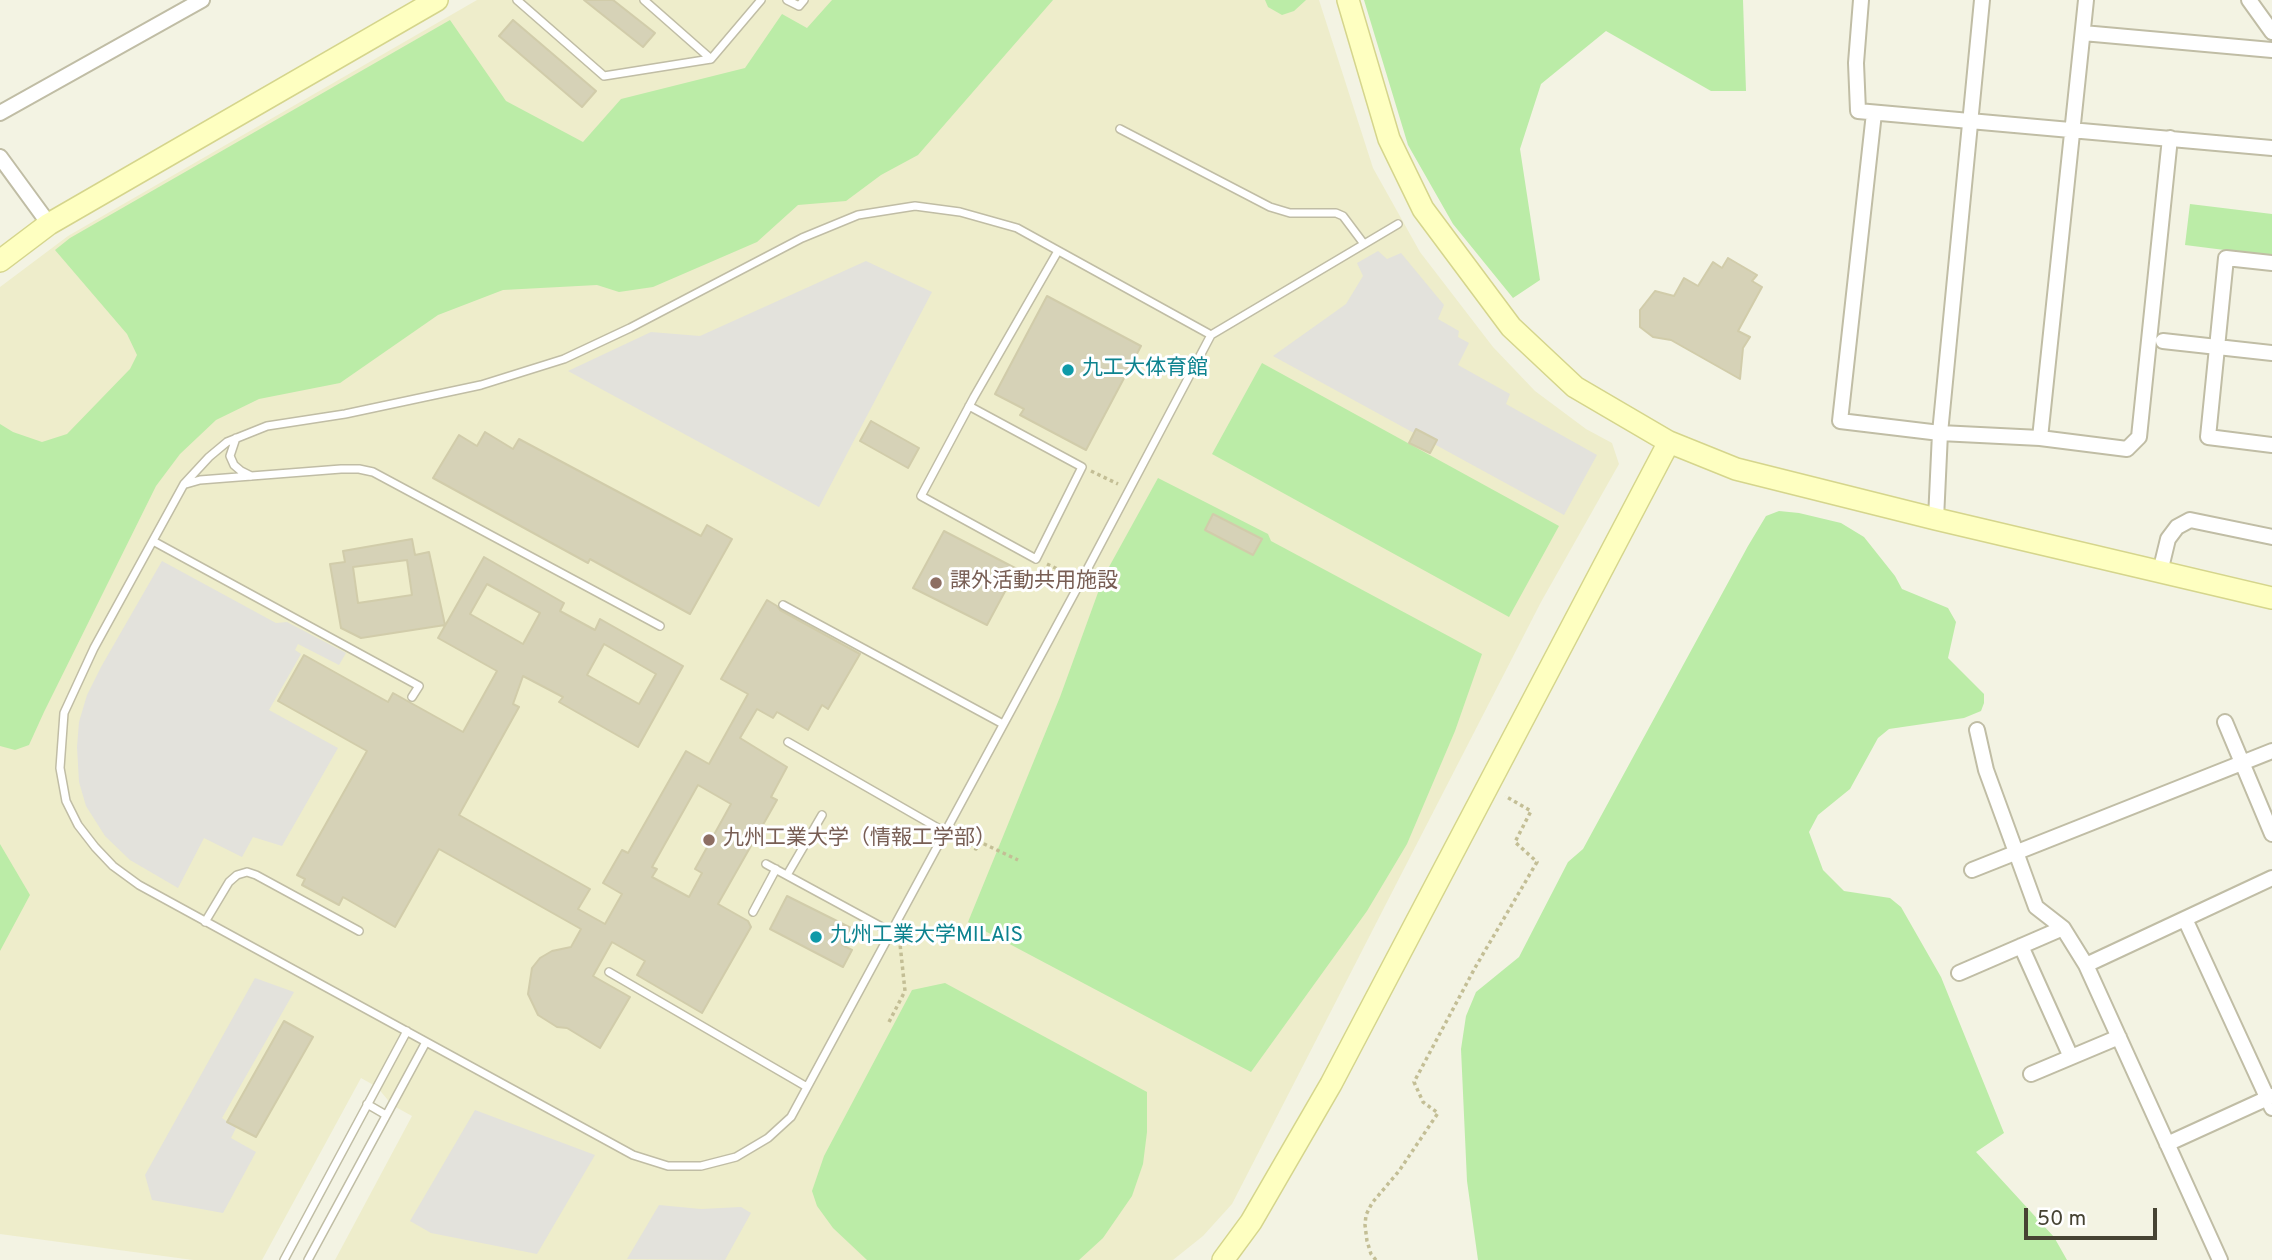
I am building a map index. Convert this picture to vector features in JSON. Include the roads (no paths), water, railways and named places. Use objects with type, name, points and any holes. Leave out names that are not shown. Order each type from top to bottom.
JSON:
[{"type":"street","points":[[0,113],[202,0]]},
{"type":"street","points":[[0,261],[49,224],[437,0]]},
{"type":"street","points":[[1348,0],[1389,139],[1423,209],[1511,327],[1575,387],[1669,442],[1737,468],[1936,519],[2272,598]]},
{"type":"street","points":[[1861,0],[1856,63],[1858,111],[2272,148]]},
{"type":"street","points":[[1936,519],[1940,433],[1982,0]]},
{"type":"street","points":[[2040,438],[2085,0]]},
{"type":"street","points":[[2249,0],[2272,32]]},
{"type":"street","points":[[2083,33],[2272,50]]},
{"type":"street","points":[[1874,113],[1840,421],[1940,433],[2040,438],[2127,449],[2139,437],[2170,138]]},
{"type":"street","points":[[0,157],[49,224]]},
{"type":"street","points":[[2272,263],[2226,258],[2208,438],[2272,445]]},
{"type":"street","points":[[2163,341],[2272,353]]},
{"type":"street","points":[[1223,1260],[1251,1222],[1331,1084],[1669,442]]},
{"type":"street","points":[[2160,572],[2168,539],[2177,527],[2190,520],[2272,537]]},
{"type":"street","points":[[2225,722],[2272,834]]},
{"type":"street","points":[[1977,730],[1986,769],[2036,907],[2063,928],[2086,965],[2220,1260]]},
{"type":"street","points":[[1972,870],[2272,751]]},
{"type":"street","points":[[2086,965],[2272,878]]},
{"type":"street","points":[[2167,1144],[2271,1100],[2185,919]]},
{"type":"street","points":[[1959,973],[2063,928]]},
{"type":"street","points":[[2021,946],[2071,1057]]},
{"type":"street","points":[[2031,1074],[2119,1037]]},
{"type":"lane","points":[[517,0],[604,76],[711,59],[761,0]]},
{"type":"lane","points":[[644,0],[711,59]]},
{"type":"lane","points":[[787,0],[799,6],[804,0]]},
{"type":"lane","points":[[1120,129],[1270,207],[1290,212],[1336,213],[1343,216],[1364,244]]},
{"type":"lane","points":[[1211,335],[1017,229],[960,212],[915,206],[858,215],[802,238],[630,328],[564,359],[481,386],[345,414],[267,426],[236,438],[208,457],[184,485],[94,648],[64,713],[60,768],[66,801],[78,825],[104,856],[139,885],[633,1155],[668,1166],[701,1166],[736,1157],[768,1138],[791,1117],[1211,335],[1398,224]]},
{"type":"lane","points":[[969,406],[1082,467],[1036,559],[921,496],[969,406],[1058,251]]},
{"type":"lane","points":[[236,438],[230,456],[234,465],[252,476]]},
{"type":"lane","points":[[184,485],[200,480],[341,469],[373,472],[660,626]]},
{"type":"lane","points":[[153,541],[419,686],[412,697]]},
{"type":"lane","points":[[783,605],[1003,724]]},
{"type":"lane","points":[[788,743],[944,834]]},
{"type":"lane","points":[[787,875],[822,815]]},
{"type":"lane","points":[[766,864],[891,932]]},
{"type":"lane","points":[[753,912],[776,869]]},
{"type":"lane","points":[[205,922],[229,882],[237,874],[247,872],[256,874],[359,931]]},
{"type":"lane","points":[[608,972],[807,1087]]},
{"type":"lane","points":[[284,1260],[407,1031]]},
{"type":"lane","points":[[308,1260],[426,1042]]},
{"type":"lane","points":[[367,1104],[386,1115]]},
{"type":"place","name":"九工大体育館","points":[[1068,370]]},
{"type":"place","name":"課外活動共用施設","points":[[936,583]]},
{"type":"place","name":"九州工業大学（情報工学部）","points":[[709,840]]},
{"type":"place","name":"九州工業大学MILAIS","points":[[816,937]]}]
